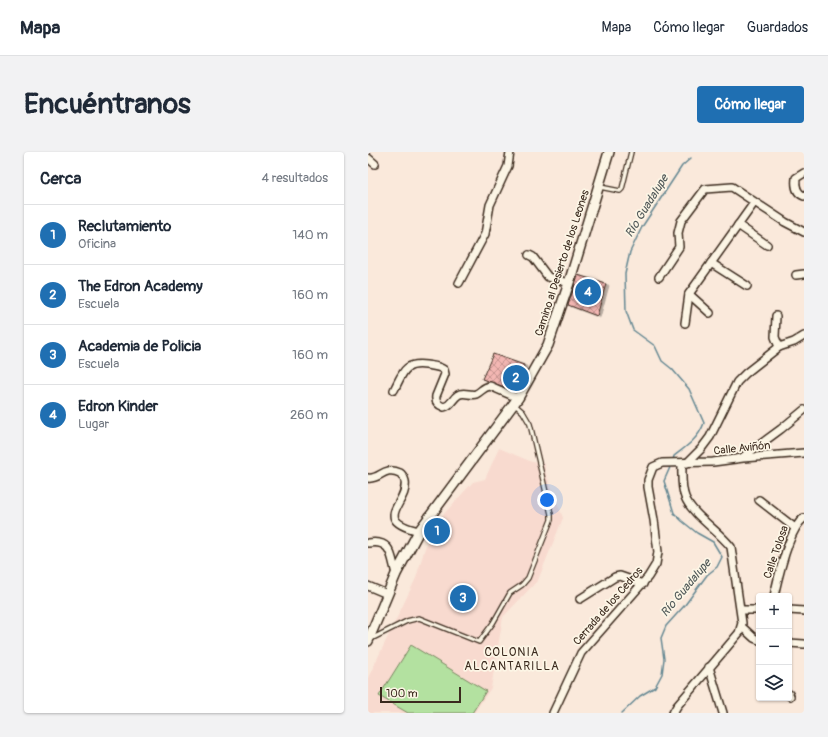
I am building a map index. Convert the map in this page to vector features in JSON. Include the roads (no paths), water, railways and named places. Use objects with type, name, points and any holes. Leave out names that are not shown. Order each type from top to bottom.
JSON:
[{"type":"main road","name":"Camino al Desierto de los Leones","points":[[368,641],[396,574],[419,532],[516,401],[548,345],[609,152]]},
{"type":"street","points":[[459,283],[485,234],[490,205],[508,166],[510,152]]},
{"type":"street","points":[[368,158],[375,164]]},
{"type":"street","points":[[804,173],[796,178],[795,184],[797,191],[804,196]]},
{"type":"street","points":[[659,277],[679,246],[678,233],[681,221],[705,189],[732,187],[754,203],[804,232]]},
{"type":"street","points":[[685,323],[689,294],[754,203]]},
{"type":"street","points":[[738,225],[767,245]]},
{"type":"street","points":[[529,255],[533,256],[548,277],[569,282]]},
{"type":"street","points":[[711,263],[747,286]]},
{"type":"street","points":[[689,294],[710,313]]},
{"type":"street","points":[[776,316],[775,337],[779,347]]},
{"type":"street","points":[[672,713],[739,633],[742,627],[741,610],[731,547],[725,539],[689,505],[685,498],[683,487],[683,463],[701,449],[710,437],[737,382],[751,368],[779,347],[794,342],[804,336]]},
{"type":"street","points":[[394,390],[405,368],[416,364],[438,367],[444,370],[445,374],[436,399],[438,404],[444,407],[451,404],[457,395],[464,393],[475,394],[486,386],[490,386],[516,401]]},
{"type":"street","points":[[743,458],[804,410]]},
{"type":"street","name":"Calle Aviñón","points":[[683,463],[713,462],[804,453]]},
{"type":"street","name":"Cerrada de los Cedros","points":[[553,713],[581,652],[642,584],[653,571],[656,564],[658,552],[648,480],[653,467],[662,463],[683,463]]},
{"type":"street","points":[[368,478],[372,478],[385,471],[390,471],[400,474],[404,478],[406,486],[405,491],[394,512],[394,516],[396,520],[404,526],[419,532]]},
{"type":"street","points":[[759,500],[795,528]]},
{"type":"street","name":"Calle Tolosa","points":[[775,593],[787,548],[795,528],[804,518]]},
{"type":"street","points":[[368,543],[380,542],[385,544],[389,550],[396,574]]},
{"type":"street","points":[[580,599],[615,577],[620,576],[642,584]]},
{"type":"street","points":[[368,586],[387,594]]},
{"type":"street","points":[[741,610],[756,610]]},
{"type":"street","points":[[792,610],[804,611]]},
{"type":"street","points":[[742,627],[756,639]]},
{"type":"street","points":[[792,643],[804,644]]},
{"type":"street","points":[[709,668],[723,713]]},
{"type":"lane","points":[[598,186],[620,191],[622,189],[631,152]]},
{"type":"lane","points":[[368,641],[407,621],[419,618],[480,642],[510,592],[522,585],[528,578],[551,520],[551,514],[530,424],[516,401]]},
{"type":"waterway","name":"Río Guadalupe","points":[[673,460],[674,456],[695,438],[704,423],[689,389],[672,369],[662,361],[655,346],[633,330],[626,311],[625,274],[630,252],[642,227],[682,166],[691,158]]},
{"type":"waterway","name":"Río Guadalupe","points":[[622,713],[640,696],[655,687],[662,674],[664,659],[661,638],[666,626],[685,605],[707,575],[717,567],[722,557],[713,542],[697,533],[674,513],[664,481],[671,465]]},
{"type":"place","name":"Edron Kinder","points":[[588,292]]},
{"type":"place","name":"The Edron Academy","points":[[516,378]]},
{"type":"place","name":"Reclutamiento","points":[[437,531]]},
{"type":"place","name":"Academia de Policia","points":[[463,598]]},
{"type":"district","name":"COLONIA ALCANTARILLA","points":[[512,659]]}]
